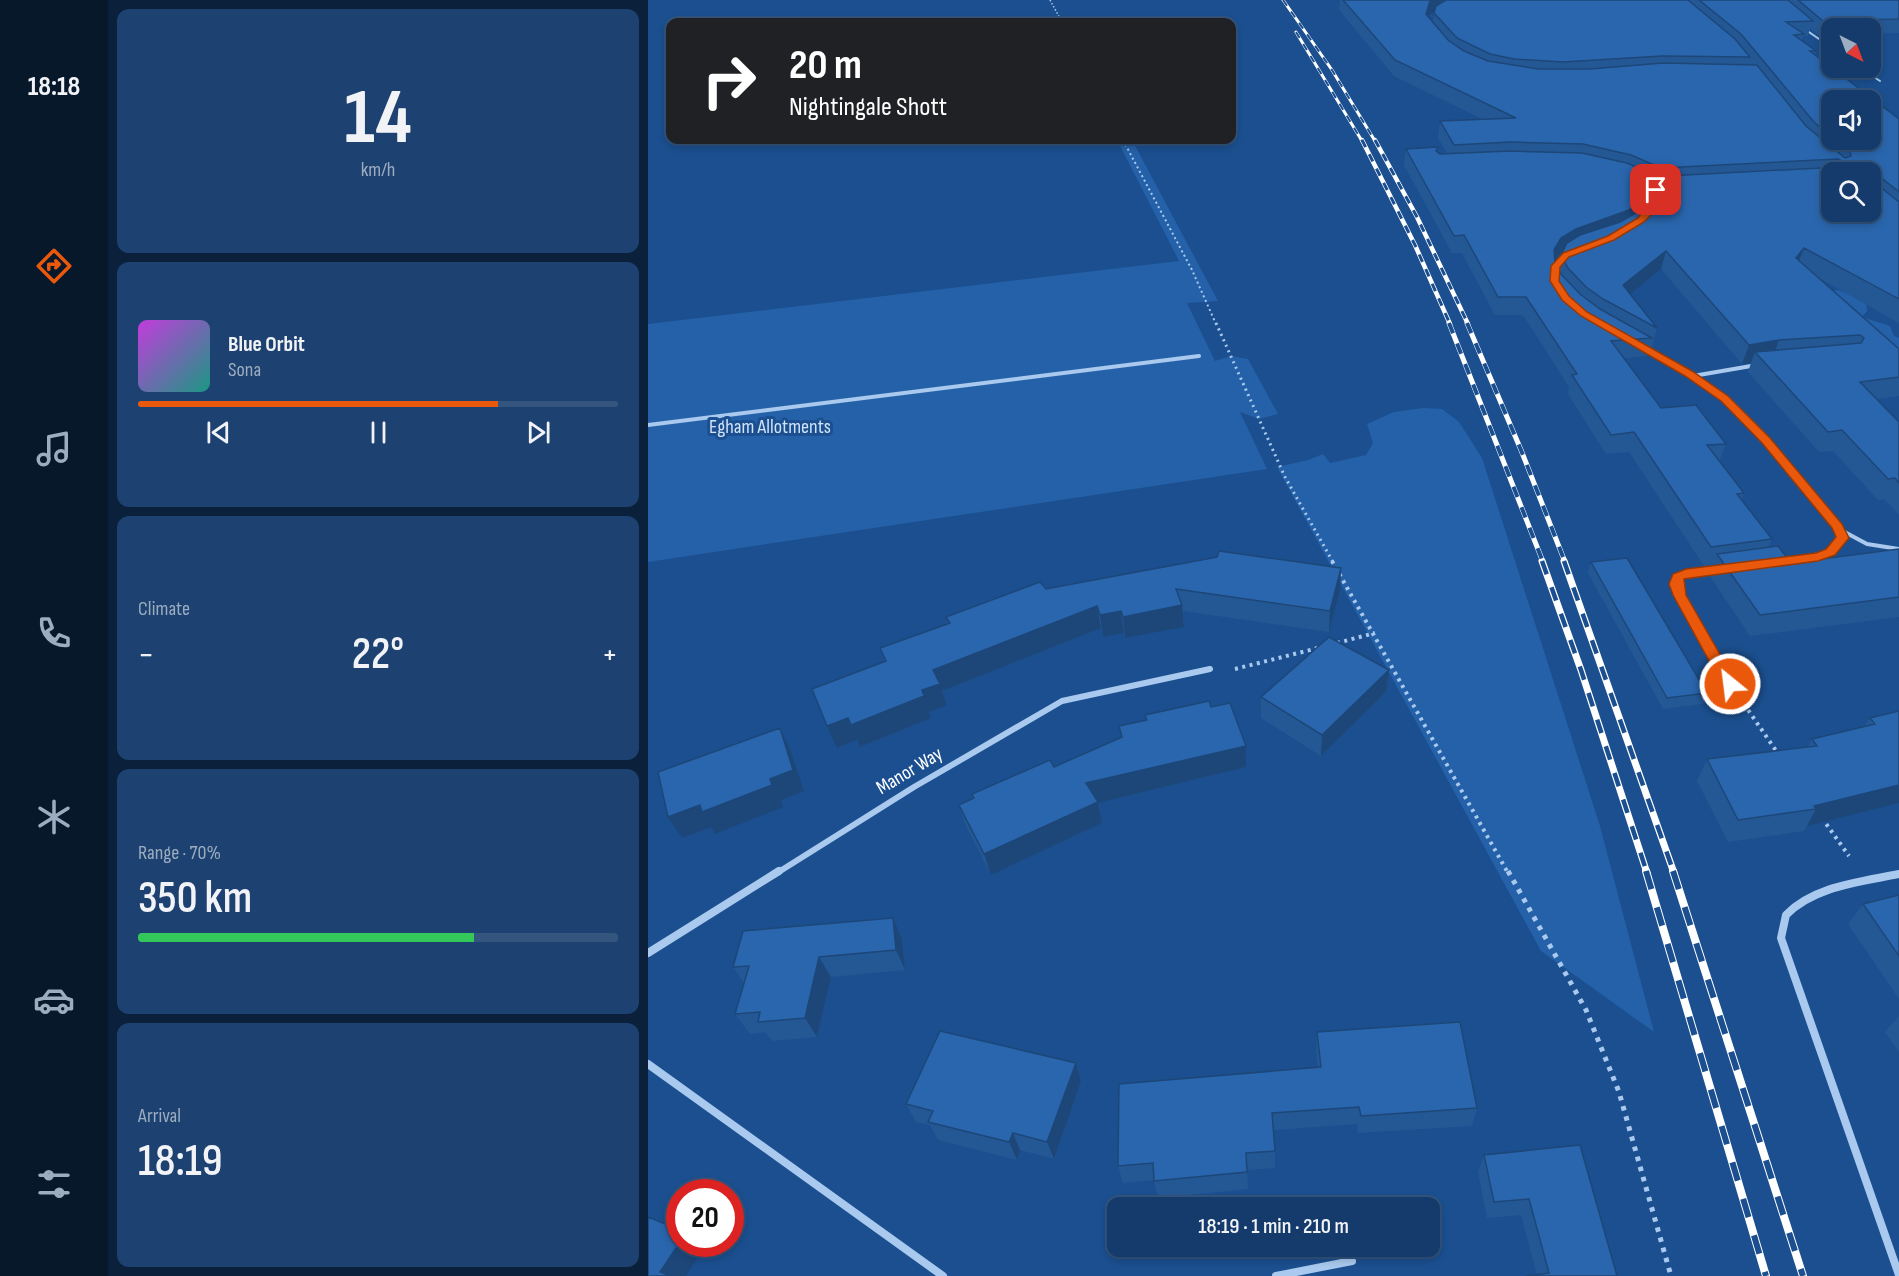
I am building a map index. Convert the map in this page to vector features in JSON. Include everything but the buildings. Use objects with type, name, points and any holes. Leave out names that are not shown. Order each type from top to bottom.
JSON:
[{"type":"street","points":[[1633,342],[1693,376],[1725,399],[1754,426],[1838,527]]},
{"type":"street","name":"Manor Way","points":[[648,953],[914,787],[1062,701],[1210,669]]},
{"type":"street","points":[[1899,874],[1815,896],[1799,904],[1785,916],[1781,938],[1821,1058],[1899,1275]]},
{"type":"street","points":[[648,1064],[943,1276]]},
{"type":"street","points":[[1276,1276],[1352,1261]]},
{"type":"lane","points":[[1805,29],[1821,40]]},
{"type":"lane","points":[[1875,78],[1880,81]]},
{"type":"lane","points":[[648,424],[1200,356]]},
{"type":"lane","points":[[1693,376],[1758,365]]},
{"type":"lane","points":[[1838,527],[1858,541],[1874,546],[1899,549]]},
{"type":"lane","points":[[1777,562],[1830,552],[1843,538],[1838,527]]},
{"type":"lane","points":[[1722,569],[1686,573],[1678,577],[1676,584],[1679,595],[1730,684]]},
{"type":"path","points":[[1050,0],[1060,18]]},
{"type":"path","points":[[1125,144],[1192,270],[1285,477],[1586,1010],[1619,1092],[1671,1276]]},
{"type":"path","points":[[1331,645],[1375,633]]},
{"type":"path","points":[[1210,669],[1242,668],[1320,648]]},
{"type":"path","points":[[1730,684],[1785,764]]},
{"type":"path","points":[[1819,813],[1866,882]]},
{"type":"green space","name":"Egham Allotments","points":[[1119,144],[1134,144],[1218,301],[1187,303],[1215,361],[1231,356],[1248,359],[1278,414],[1259,419],[1240,412],[1267,469],[648,562],[648,324],[1179,261]]},
{"type":"green space","points":[[1838,290],[1866,301],[1867,311],[1862,317],[1890,326],[1894,336],[1899,338],[1899,371],[1819,293]]},
{"type":"green space","points":[[1423,408],[1442,409],[1459,422],[1482,458],[1600,826],[1654,1032],[1541,951],[1277,467],[1323,454],[1330,463],[1366,455],[1373,443],[1367,424],[1394,412]]},
{"type":"railway","points":[[1283,0],[1332,70],[1375,141]]},
{"type":"railway","points":[[1296,32],[1362,141]]},
{"type":"railway","points":[[1362,140],[1415,245],[1450,324]]},
{"type":"railway","points":[[1375,140],[1417,217],[1468,324]]},
{"type":"railway","points":[[1449,323],[1543,562]]},
{"type":"railway","points":[[1467,323],[1565,562]]},
{"type":"railway","points":[[1542,561],[1581,670],[1647,873]]},
{"type":"railway","points":[[1564,561],[1674,873]]},
{"type":"railway","points":[[1646,871],[1766,1276]]},
{"type":"railway","points":[[1673,871],[1803,1276]]},
{"type":"route","points":[[1656,190],[1658,196],[1641,220],[1611,238],[1584,246],[1566,255],[1556,266],[1554,281],[1565,298],[1584,314],[1664,359],[1725,399],[1766,440],[1838,527],[1843,538],[1830,552],[1818,556],[1686,573],[1678,577],[1676,584],[1679,595],[1730,684]]}]
